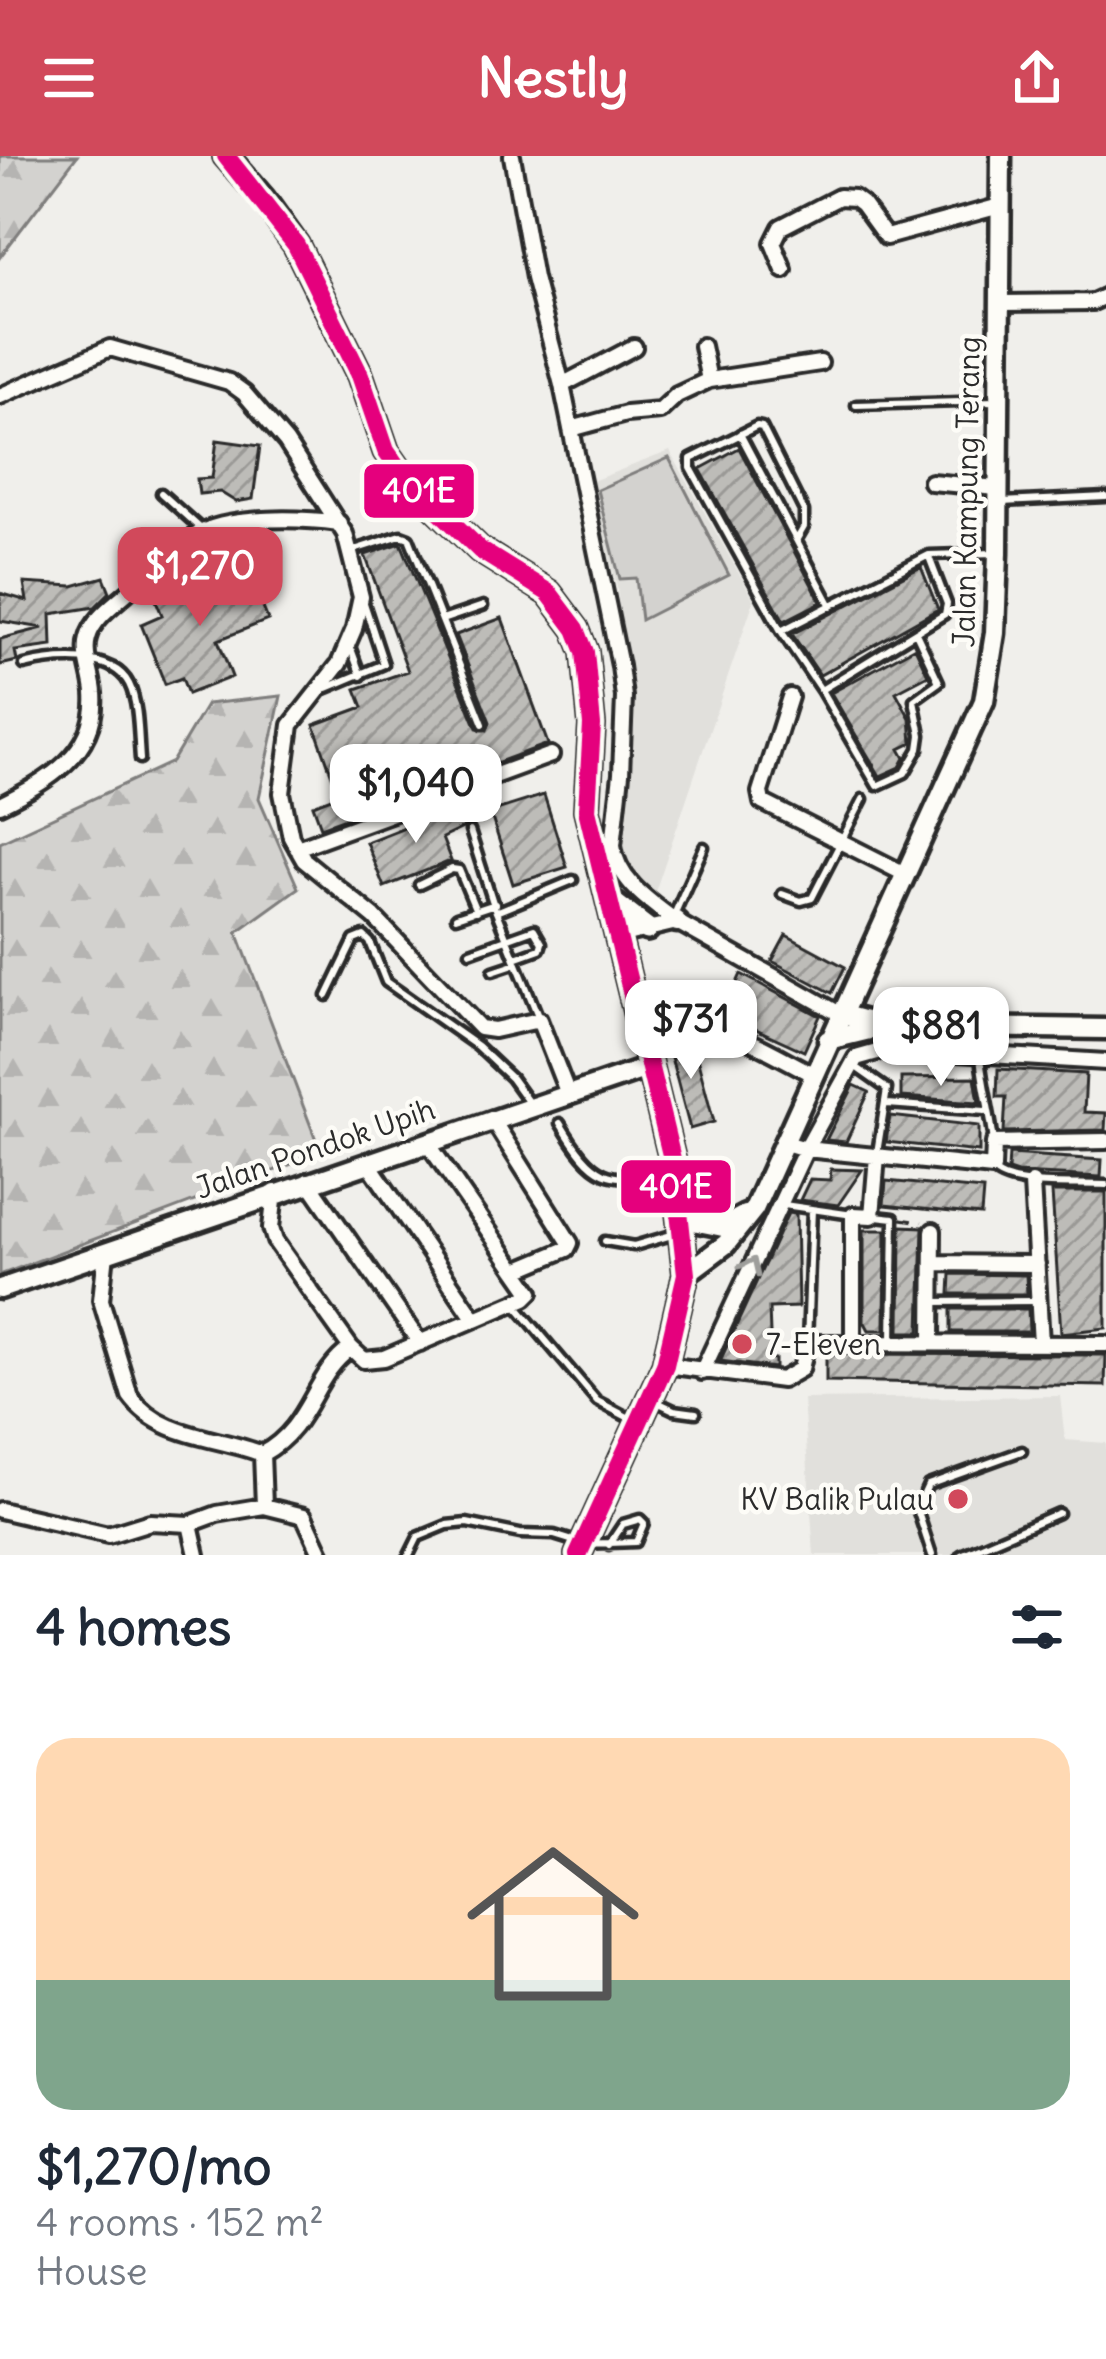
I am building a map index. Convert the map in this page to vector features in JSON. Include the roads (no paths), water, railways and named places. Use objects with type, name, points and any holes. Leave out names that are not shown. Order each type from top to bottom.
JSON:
[{"type":"main road","points":[[226,156],[296,245],[359,374],[386,452],[479,550],[549,592],[576,629],[585,652],[592,698],[586,810],[674,1167],[686,1274],[664,1365],[580,1549]]},
{"type":"main road","name":"Jalan Kampung Terang","points":[[686,1274],[726,1244],[754,1209],[984,701],[993,650],[998,553],[1001,156]]},
{"type":"main road","points":[[608,899],[663,924],[626,965]]},
{"type":"main road","points":[[840,1013],[885,1026]]},
{"type":"main road","points":[[828,1040],[885,1026],[1106,1029]]},
{"type":"main road","name":"Jalan Pondok Upih","points":[[0,1289],[568,1094],[648,1056]]},
{"type":"main road","points":[[683,1225],[723,1227],[754,1209]]},
{"type":"street","points":[[512,156],[534,278],[615,628],[624,697],[614,854],[620,872],[663,924],[840,1013]]},
{"type":"street","points":[[784,270],[773,243],[782,227],[838,197],[862,204],[886,237],[1000,206]]},
{"type":"street","points":[[1000,303],[1093,302],[1106,296]]},
{"type":"street","points":[[701,346],[710,380]]},
{"type":"street","points":[[562,385],[634,347]]},
{"type":"street","points":[[0,396],[110,348],[229,382],[276,430],[339,523],[361,597],[339,664],[291,725],[284,766],[284,813],[296,848],[313,868],[374,917],[480,1028],[494,1030],[539,1020],[568,1094]]},
{"type":"street","points":[[571,429],[626,414],[661,411],[677,395],[710,380],[820,363]]},
{"type":"street","points":[[931,482],[997,495]]},
{"type":"street","points":[[0,805],[40,785],[82,744],[93,722],[88,637],[150,570],[204,531],[219,526],[314,519],[339,523]]},
{"type":"street","points":[[790,698],[760,792],[762,802],[903,873]]},
{"type":"street","points":[[296,848],[551,755]]},
{"type":"street","points":[[618,936],[663,924]]},
{"type":"street","points":[[648,1056],[675,1023],[695,1022],[813,1074]]},
{"type":"street","points":[[702,1372],[850,1063],[863,1054],[888,1049],[1106,1062]]},
{"type":"street","points":[[492,1119],[570,1243],[567,1249],[517,1270]]},
{"type":"street","points":[[782,1142],[993,1168],[994,1143],[1106,1141]]},
{"type":"street","points":[[275,1192],[275,1241],[351,1348],[371,1361],[531,1292],[427,1142]]},
{"type":"street","points":[[853,1341],[853,1215],[872,1216],[877,1156]]},
{"type":"street","points":[[368,1161],[475,1318]]},
{"type":"street","points":[[308,1181],[420,1343]]},
{"type":"street","points":[[1032,1183],[1041,1344]]},
{"type":"street","points":[[932,1342],[933,1232]]},
{"type":"street","points":[[106,1253],[101,1300],[120,1370],[139,1408],[183,1433],[262,1454],[290,1436],[335,1361],[351,1348]]},
{"type":"street","points":[[933,1262],[1036,1264]]},
{"type":"street","points":[[664,1365],[790,1378],[801,1369],[807,1343],[1106,1344]]},
{"type":"street","points":[[262,1454],[264,1506]]},
{"type":"street","points":[[0,1510],[100,1534],[160,1520],[190,1524],[264,1506],[304,1516],[322,1555]]},
{"type":"street","points":[[190,1524],[197,1555]]},
{"type":"lane","points":[[856,405],[998,401]]},
{"type":"lane","points":[[797,539],[805,527],[805,511],[769,434],[757,426],[691,459],[781,631],[879,786],[905,773],[921,740],[914,700],[939,682],[916,634]]},
{"type":"lane","points":[[740,434],[830,605]]},
{"type":"lane","points":[[160,493],[204,531]]},
{"type":"lane","points":[[997,495],[1106,497]]},
{"type":"lane","points":[[351,551],[401,535],[409,538],[483,724]]},
{"type":"lane","points":[[781,631],[929,555],[998,553]]},
{"type":"lane","points":[[821,690],[916,634],[947,609],[929,555]]},
{"type":"lane","points":[[314,692],[382,666],[385,658],[361,597]]},
{"type":"lane","points":[[442,620],[483,606]]},
{"type":"lane","points":[[349,644],[361,676]]},
{"type":"lane","points":[[23,665],[68,659],[117,670],[129,683],[140,759]]},
{"type":"lane","points":[[782,894],[801,901],[812,898],[863,800]]},
{"type":"lane","points":[[470,831],[539,1020]]},
{"type":"lane","points":[[663,924],[704,847]]},
{"type":"lane","points":[[419,884],[459,870],[476,911]]},
{"type":"lane","points":[[456,917],[573,880]]},
{"type":"lane","points":[[470,952],[532,928],[542,943],[540,949],[493,971]]},
{"type":"lane","points":[[327,996],[355,940],[364,936],[386,982],[477,1046],[511,1078],[531,1106]]},
{"type":"lane","points":[[979,1053],[985,1111],[992,1120],[994,1143]]},
{"type":"lane","points":[[850,1063],[885,1086],[887,1104],[877,1156]]},
{"type":"lane","points":[[887,1104],[985,1111]]},
{"type":"lane","points":[[560,1123],[586,1164],[599,1174],[634,1178],[674,1167]]},
{"type":"lane","points":[[993,1168],[1001,1178],[1032,1183],[1106,1185]]},
{"type":"lane","points":[[780,1204],[853,1215]]},
{"type":"lane","points":[[807,1343],[812,1209]]},
{"type":"lane","points":[[872,1216],[894,1218],[892,1341]]},
{"type":"lane","points":[[605,1241],[634,1246],[683,1225]]},
{"type":"lane","points":[[933,1302],[1039,1301]]},
{"type":"lane","points":[[513,1302],[597,1401],[638,1422]]},
{"type":"lane","points":[[649,1398],[674,1410],[697,1413]]},
{"type":"lane","points":[[932,1555],[917,1509],[928,1485],[1022,1451]]},
{"type":"lane","points":[[961,1555],[1058,1514]]},
{"type":"lane","points":[[409,1555],[418,1537],[461,1523],[554,1535],[580,1549],[609,1545],[636,1541],[644,1523],[640,1519],[623,1524],[609,1545]]},
{"type":"place","name":"7-Eleven","points":[[742,1344]]},
{"type":"place","name":"KV Balik Pulau","points":[[958,1499]]}]
